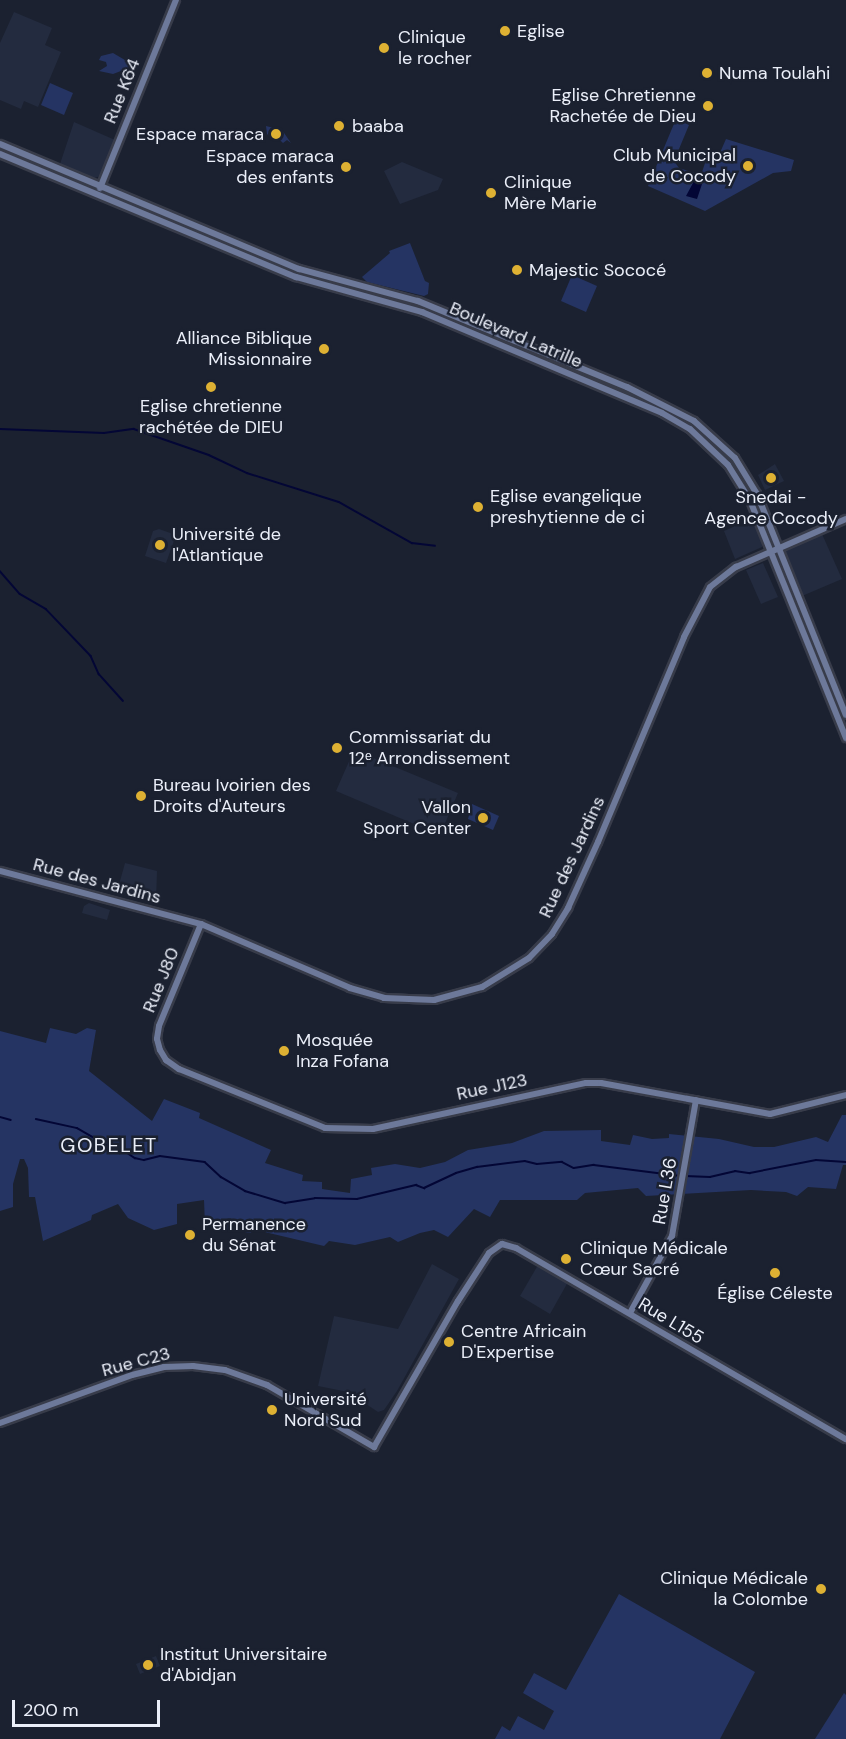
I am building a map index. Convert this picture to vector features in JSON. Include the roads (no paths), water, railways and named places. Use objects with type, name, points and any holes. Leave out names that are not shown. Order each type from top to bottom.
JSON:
[{"type":"main road","name":"Rue K64","points":[[98,194],[176,0]]},
{"type":"main road","name":"Boulevard Latrille","points":[[0,144],[299,269],[418,301],[674,409],[708,432],[735,458],[757,494],[846,715]]},
{"type":"main road","name":"Boulevard Latrille","points":[[0,154],[296,277],[422,312],[677,421],[703,439],[728,465],[749,498],[846,738]]},
{"type":"main road","name":"Rue des Jardins","points":[[0,871],[201,924],[350,988],[400,1000],[434,1000],[468,992],[518,967],[552,934],[568,908],[704,595],[727,572],[846,519]]},
{"type":"main road","name":"Rue J80","points":[[160,1050],[157,1039],[159,1026],[201,924]]},
{"type":"main road","name":"Rue J123","points":[[160,1050],[166,1060],[179,1069],[313,1124],[339,1129],[373,1129],[586,1083],[601,1083],[770,1114],[846,1095]]},
{"type":"main road","name":"Rue L36","points":[[630,1313],[672,1236],[696,1100]]},
{"type":"main road","name":"Rue L155","points":[[374,1447],[458,1301],[495,1246],[502,1244],[514,1247],[846,1439]]},
{"type":"main road","name":"Rue C23","points":[[0,1423],[132,1375],[164,1366],[194,1366],[225,1370],[267,1385],[374,1447]]},
{"type":"waterway","points":[[0,429],[104,433],[134,429],[209,455],[247,473],[339,502],[412,543],[435,546]]},
{"type":"waterway","points":[[0,571],[20,594],[46,609],[91,656],[99,674],[123,701]]},
{"type":"waterway","points":[[0,1117],[11,1120]]},
{"type":"waterway","points":[[36,1119],[77,1128],[117,1151],[126,1152],[135,1158],[144,1160],[160,1156],[205,1162],[221,1177],[245,1191],[285,1203],[315,1198],[357,1199],[416,1185],[424,1188],[456,1173],[477,1167],[525,1161],[537,1164],[562,1162],[574,1168],[594,1165],[680,1176]]},
{"type":"waterway","points":[[685,1176],[710,1177],[735,1171],[750,1173],[816,1160],[846,1162]]},
{"type":"place","name":"Eglise","points":[[505,31]]},
{"type":"place","name":"Clinique le rocher","points":[[384,48]]},
{"type":"place","name":"Numa Toulahi","points":[[707,73]]},
{"type":"place","name":"Eglise Chretienne Rachetée de Dieu","points":[[708,106]]},
{"type":"place","name":"baaba","points":[[339,126]]},
{"type":"place","name":"Espace maraca","points":[[276,134]]},
{"type":"place","name":"Club Municipal de Cocody","points":[[748,166]]},
{"type":"place","name":"Espace maraca des enfants","points":[[346,167]]},
{"type":"place","name":"Clinique Mère Marie","points":[[491,193]]},
{"type":"place","name":"Majestic Sococé","points":[[517,270]]},
{"type":"place","name":"Alliance Biblique Missionnaire","points":[[324,349]]},
{"type":"place","name":"Eglise chretienne rachétée de DIEU","points":[[211,387]]},
{"type":"place","name":"Snedai - Agence Cocody","points":[[771,478]]},
{"type":"place","name":"Eglise evangelique preshytienne de ci","points":[[478,507]]},
{"type":"place","name":"Université de l'Atlantique","points":[[160,545]]},
{"type":"place","name":"Commissariat du 12ᵉ Arrondissement","points":[[337,748]]},
{"type":"place","name":"Bureau Ivoirien des Droits d'Auteurs","points":[[141,796]]},
{"type":"place","name":"Vallon Sport Center","points":[[483,818]]},
{"type":"place","name":"Mosquée Inza Fofana","points":[[284,1051]]},
{"type":"place","name":"Permanence du Sénat","points":[[190,1235]]},
{"type":"place","name":"Clinique Médicale Cœur Sacré","points":[[566,1259]]},
{"type":"place","name":"Église Céleste","points":[[775,1273]]},
{"type":"place","name":"Centre Africain D'Expertise","points":[[449,1342]]},
{"type":"place","name":"Université Nord Sud","points":[[272,1410]]},
{"type":"place","name":"Clinique Médicale la Colombe","points":[[821,1589]]},
{"type":"place","name":"Institut Universitaire d'Abidjan","points":[[148,1665]]},
{"type":"district","name":"GOBELET","points":[[109,1145]]}]
